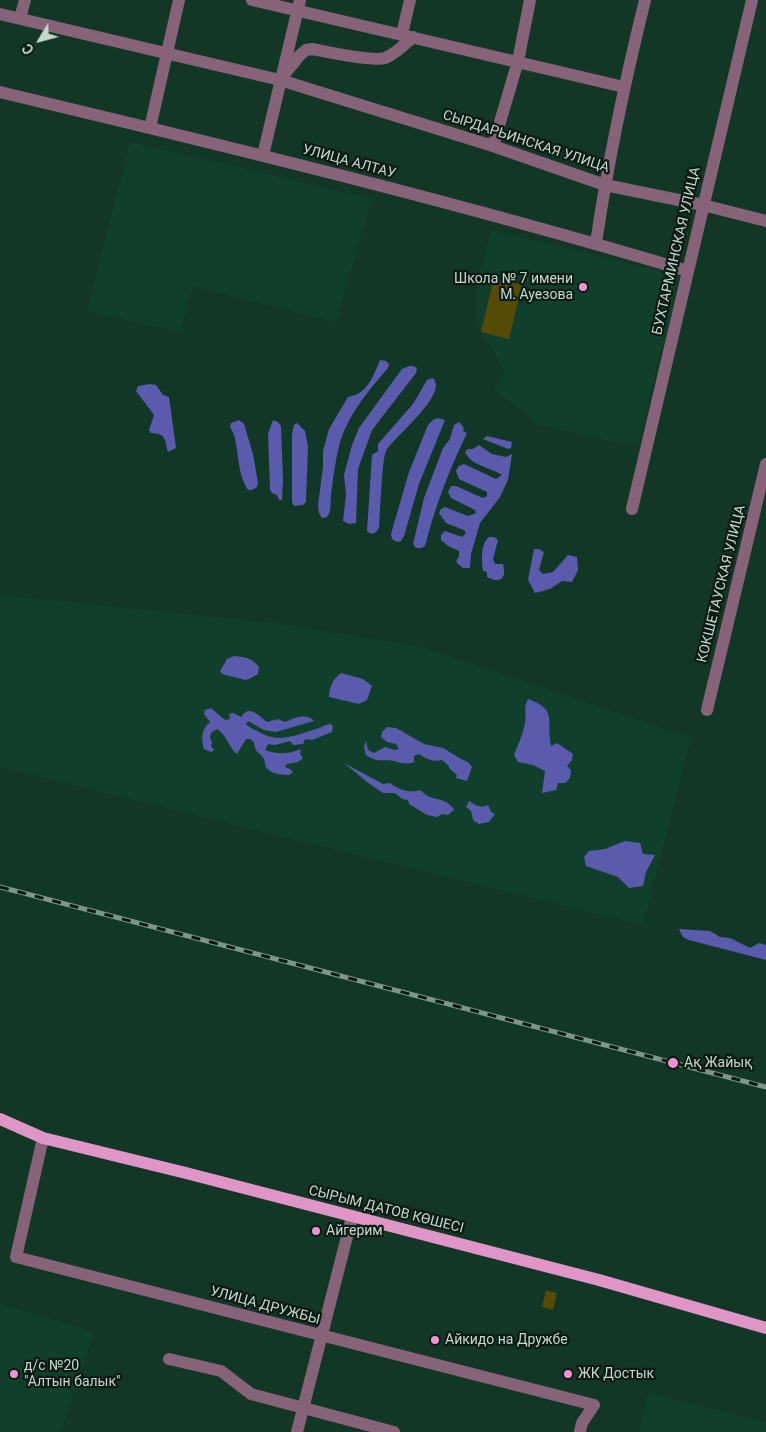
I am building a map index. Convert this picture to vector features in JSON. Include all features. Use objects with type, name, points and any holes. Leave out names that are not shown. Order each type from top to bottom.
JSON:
[{"type":"main road","name":"СЫРЫМ ДАТОВ КӨШЕСІ","points":[[0,1119],[43,1138],[186,1173],[605,1282],[766,1328]]},
{"type":"street","points":[[20,18],[24,0]]},
{"type":"street","points":[[150,128],[179,0]]},
{"type":"street","points":[[252,0],[299,5],[408,36],[624,87]]},
{"type":"street","points":[[280,80],[306,50],[312,49],[373,59],[384,58],[393,54],[408,36],[410,0]]},
{"type":"street","points":[[493,146],[518,61],[530,0]]},
{"type":"street","points":[[596,243],[605,184],[624,87],[645,0]]},
{"type":"street","name":"БУХТАРМИНСКАЯ УЛИЦА","points":[[632,509],[752,0]]},
{"type":"street","points":[[263,155],[299,5]]},
{"type":"street","points":[[0,14],[280,80]]},
{"type":"street","name":"СЫРДАРЬИНСКАЯ УЛИЦА","points":[[280,80],[493,146],[605,184],[766,221]]},
{"type":"street","name":"УЛИЦА АЛТАУ","points":[[0,92],[263,155],[596,243],[688,271]]},
{"type":"street","name":"КОКШЕТАУСКАЯ УЛИЦА","points":[[706,710],[766,464]]},
{"type":"street","name":"УЛИЦА ДРУЖБЫ","points":[[43,1138],[16,1257],[594,1405],[582,1423],[580,1432]]},
{"type":"street","points":[[297,1432],[352,1217]]},
{"type":"street","points":[[169,1359],[221,1371],[251,1394],[394,1432]]},
{"type":"shaded area","points":[[130,142],[372,199],[336,322],[193,286],[180,332],[87,311]]},
{"type":"shaded area","points":[[491,230],[678,276],[665,346],[661,347],[638,447],[534,424],[532,418],[494,390],[506,372],[475,323],[475,293]]},
{"type":"shaded area","points":[[494,278],[522,285],[509,339],[481,332]]},
{"type":"shaded area","points":[[380,360],[386,361],[389,364],[388,368],[366,395],[347,424],[336,458],[330,512],[327,517],[322,518],[318,505],[323,451],[329,429],[348,397],[360,392],[368,384]]},
{"type":"shaded area","points":[[409,366],[417,368],[416,373],[372,430],[358,469],[356,523],[349,524],[343,521],[346,495],[344,475],[352,445],[359,428],[402,369]]},
{"type":"shaded area","points":[[433,378],[436,385],[434,394],[386,451],[382,475],[379,528],[371,534],[367,531],[372,455],[378,451],[378,444],[413,404],[427,380]]},
{"type":"shaded area","points":[[156,385],[163,395],[169,397],[176,448],[168,452],[164,438],[151,433],[149,430],[154,415],[136,391],[138,386]]},
{"type":"shaded area","points":[[438,418],[445,420],[419,484],[404,536],[401,541],[397,542],[392,539],[391,534],[409,472],[428,425]]},
{"type":"shaded area","points":[[239,420],[244,424],[253,454],[258,483],[257,487],[252,490],[248,490],[241,474],[235,440],[230,427],[231,423]]},
{"type":"shaded area","points":[[273,420],[281,426],[282,500],[279,500],[277,495],[270,490],[268,434]]},
{"type":"shaded area","points":[[459,422],[464,428],[463,431],[467,433],[443,489],[425,546],[416,548],[413,544],[424,498],[443,448],[450,439],[454,425]]},
{"type":"shaded area","points":[[297,423],[305,431],[308,447],[306,502],[303,505],[294,506],[292,502],[292,434],[294,425]]},
{"type":"shaded area","points":[[487,436],[512,442],[511,448],[508,449],[483,439]]},
{"type":"shaded area","points":[[479,445],[492,454],[506,457],[512,454],[508,480],[500,497],[480,523],[471,554],[470,568],[463,568],[456,562],[459,551],[441,540],[441,535],[445,531],[462,537],[466,533],[464,530],[446,523],[439,513],[445,507],[468,516],[476,513],[475,510],[451,498],[448,492],[451,486],[456,486],[483,498],[487,496],[487,492],[459,479],[456,471],[459,466],[464,464],[496,479],[502,475],[476,463],[468,457],[465,452]]},
{"type":"shaded area","points":[[489,537],[494,537],[498,540],[493,559],[495,564],[503,564],[503,577],[499,580],[487,577],[487,572],[483,571],[483,548]]},
{"type":"shaded area","points":[[534,549],[544,552],[539,570],[543,574],[553,572],[568,555],[577,557],[578,570],[572,582],[562,581],[550,589],[535,593],[528,580]]},
{"type":"shaded area","points":[[0,595],[274,623],[417,646],[691,738],[643,925],[0,767]]},
{"type":"shaded area","points":[[234,656],[254,662],[259,667],[258,674],[245,680],[222,674],[220,671],[227,659]]},
{"type":"shaded area","points":[[341,673],[363,679],[372,686],[367,700],[359,704],[329,697],[335,678]]},
{"type":"shaded area","points":[[528,699],[544,707],[549,716],[551,746],[557,743],[573,754],[572,760],[567,766],[571,770],[570,778],[565,783],[558,783],[556,790],[542,793],[545,771],[533,765],[518,762],[514,755],[524,727]]},
{"type":"shaded area","points":[[211,708],[225,720],[230,719],[229,714],[233,713],[241,717],[247,711],[250,711],[267,722],[278,719],[285,722],[304,716],[314,721],[276,732],[264,730],[248,721],[246,724],[266,736],[280,738],[294,736],[329,724],[333,727],[332,732],[312,740],[305,739],[303,744],[293,745],[290,741],[275,745],[268,744],[265,750],[274,753],[288,753],[301,749],[300,754],[303,758],[298,762],[287,764],[285,767],[293,772],[289,775],[273,773],[268,770],[264,759],[255,749],[254,742],[250,739],[246,739],[237,754],[223,734],[217,729],[211,733],[210,738],[211,746],[214,750],[211,752],[204,749],[202,734],[210,722],[204,714],[205,710]]},
{"type":"shaded area","points":[[387,727],[396,728],[424,744],[443,748],[468,762],[472,767],[467,781],[456,778],[457,775],[442,760],[430,760],[419,754],[414,756],[414,762],[406,764],[377,760],[366,755],[364,747],[366,741],[368,750],[374,753],[385,747],[394,750],[399,749],[396,744],[387,742],[381,737],[382,732]]},
{"type":"shaded area","points":[[344,763],[383,784],[390,783],[408,791],[420,790],[429,796],[446,802],[454,810],[448,815],[442,814],[437,817],[427,815],[409,804],[408,800],[402,799],[395,793],[383,793]]},
{"type":"shaded area","points":[[469,801],[480,807],[488,805],[491,812],[495,814],[489,822],[479,824],[473,820],[471,811],[466,807]]},
{"type":"shaded area","points":[[625,841],[640,843],[643,854],[655,855],[646,872],[643,886],[629,888],[618,877],[586,866],[584,857],[589,851],[605,849]]},
{"type":"shaded area","points":[[679,929],[710,931],[720,937],[730,938],[750,948],[759,943],[766,945],[766,960],[689,940],[683,937]]},
{"type":"shaded area","points":[[546,1290],[557,1293],[553,1310],[542,1307]]},
{"type":"shaded area","points":[[0,1304],[94,1332],[61,1432],[0,1432]]},
{"type":"shaded area","points":[[648,1393],[766,1422],[766,1432],[639,1432]]},
{"type":"railway","points":[[0,887],[766,1087]]},
{"type":"place","name":"Школа № 7 имени М. Ауезова","points":[[583,287]]},
{"type":"place","name":"Ақ Жайық","points":[[673,1063]]},
{"type":"place","name":"Айгерим","points":[[316,1231]]},
{"type":"place","name":"Айкидо на Дружбе","points":[[435,1340]]},
{"type":"place","name":"д/с №20 \"Алтын балык\"","points":[[14,1374]]},
{"type":"place","name":"ЖК Достык","points":[[568,1374]]}]
